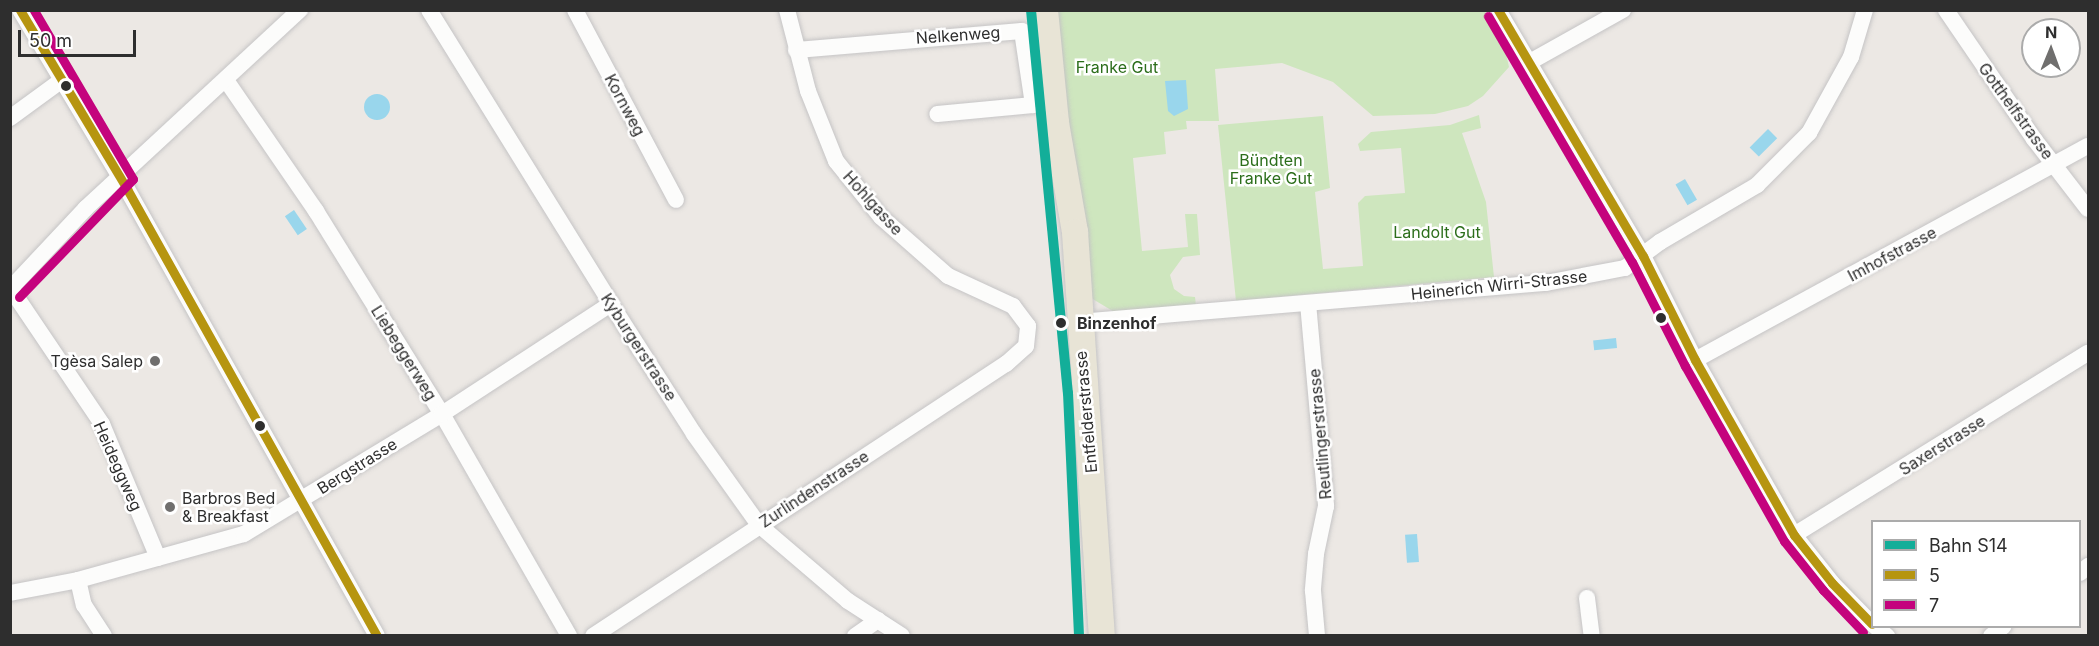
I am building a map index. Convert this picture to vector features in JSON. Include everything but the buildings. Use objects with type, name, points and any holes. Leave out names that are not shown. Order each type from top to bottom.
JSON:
[{"type":"main road","name":"Entfelderstrasse","points":[[1046,10],[1056,123],[1075,232],[1079,322],[1102,636]]},
{"type":"street","points":[[20,10],[121,178],[300,502],[377,636]]},
{"type":"street","points":[[10,289],[47,247],[300,10]]},
{"type":"street","name":"Kyburgerstrasse","points":[[429,10],[694,434],[759,525],[848,601],[902,636]]},
{"type":"street","name":"Kornweg","points":[[575,10],[676,200]]},
{"type":"street","name":"Hohlgasse","points":[[787,10],[796,50],[836,161],[881,217],[948,276],[1013,306],[1023,316],[1028,338]]},
{"type":"street","points":[[1498,10],[1643,256],[1695,360],[1794,535],[1871,622]]},
{"type":"street","points":[[1528,63],[1623,10]]},
{"type":"street","name":"Heinerich Wirri-Strasse","points":[[1079,322],[1581,279],[1625,268],[1660,242],[1757,185],[1809,133],[1851,57],[1865,10]]},
{"type":"street","name":"Gotthelfstrasse","points":[[1946,10],[2088,209]]},
{"type":"street","name":"Nelkenweg","points":[[796,50],[1022,31],[1033,105],[937,114]]},
{"type":"street","points":[[10,118],[62,80]]},
{"type":"street","name":"Liebeggerweg","points":[[226,80],[322,221],[442,414],[568,636]]},
{"type":"street","name":"Imhofstrasse","points":[[1695,360],[2088,146]]},
{"type":"street","name":"Heideggweg","points":[[10,289],[102,424],[159,558]]},
{"type":"street","name":"Reutlingerstrasse","points":[[1308,303],[1326,506],[1314,573],[1317,636]]},
{"type":"street","name":"Bergstrasse","points":[[10,593],[78,580],[244,534],[442,414],[611,304]]},
{"type":"street","name":"Zurlindenstrasse","points":[[593,636],[1006,364],[1020,354],[1028,338]]},
{"type":"street","name":"Saxerstrasse","points":[[1794,535],[2088,353]]},
{"type":"street","points":[[78,580],[84,605],[104,636]]},
{"type":"street","points":[[1587,598],[1592,636]]},
{"type":"street","points":[[855,636],[878,620]]},
{"type":"green space","name":"Franke Gut","points":[[1054,11],[1485,11],[1504,45],[1509,67],[1483,96],[1468,106],[1435,114],[1373,116],[1333,82],[1282,63],[1215,69],[1219,121],[1186,121],[1187,129],[1164,132],[1166,154],[1133,158],[1142,251],[1188,247],[1185,214],[1197,214],[1200,255],[1183,257],[1170,275],[1174,289],[1184,296],[1195,297],[1196,306],[1116,313],[1091,298]]},
{"type":"green space","points":[[1479,115],[1481,128],[1462,133],[1486,202],[1494,277],[1236,301],[1218,125],[1323,116],[1330,188],[1315,192],[1323,269],[1363,266],[1358,203],[1365,196],[1405,193],[1401,148],[1360,151],[1358,144],[1371,132],[1450,125]]},
{"type":"water","points":[[1186,80],[1188,109],[1174,116],[1168,111],[1165,81]]},
{"type":"water","points":[[377,94],[386,98],[390,107],[386,116],[377,120],[368,116],[364,107],[368,98]]},
{"type":"water","points":[[1768,129],[1777,138],[1759,157],[1750,147]]},
{"type":"water","points":[[1685,179],[1697,200],[1687,205],[1675,184]]},
{"type":"water","points":[[294,210],[307,229],[298,235],[285,216]]},
{"type":"water","points":[[1616,338],[1617,348],[1594,350],[1593,340]]},
{"type":"water","points":[[1417,534],[1419,562],[1407,563],[1405,535]]},
{"type":"rail line","name":"S14","points":[[1031,10],[1068,393],[1079,636]]},
{"type":"transit line","name":"5","points":[[20,10],[127,189],[377,636]]},
{"type":"transit line","name":"7","points":[[19,297],[133,179],[34,10]]},
{"type":"transit line","name":"5","points":[[1498,10],[1643,256],[1695,360],[1794,535],[1832,583],[1871,623]]},
{"type":"transit line","name":"7","points":[[1488,16],[1632,262],[1685,366],[1784,541],[1823,590],[1863,632]]},
{"type":"place","name":"Binzenhof","points":[[1061,323]]},
{"type":"place","name":"Tgèsa Salep","points":[[155,361]]},
{"type":"place","name":"Barbros Bed & Breakfast","points":[[170,507]]},
{"type":"park label","name":"Bündten Franke Gut","points":[[1271,169]]},
{"type":"park label","name":"Landolt Gut","points":[[1437,232]]}]
